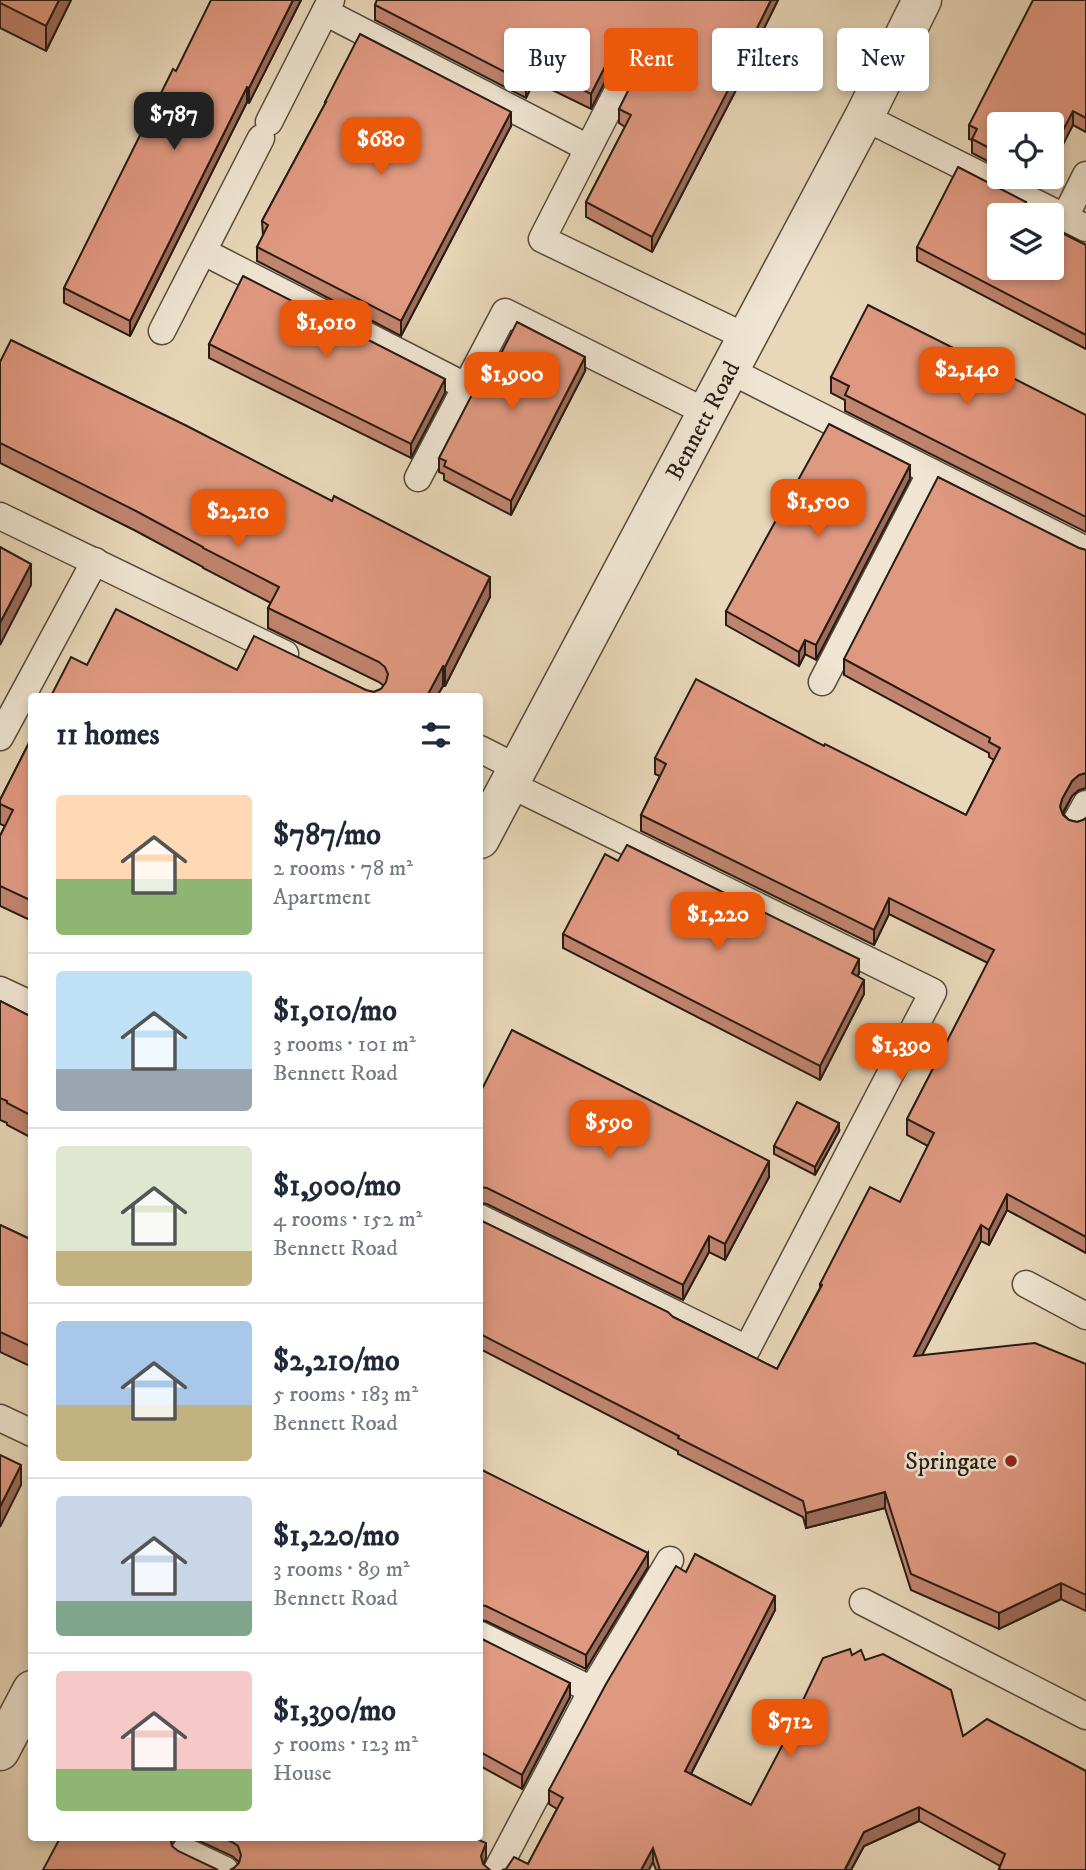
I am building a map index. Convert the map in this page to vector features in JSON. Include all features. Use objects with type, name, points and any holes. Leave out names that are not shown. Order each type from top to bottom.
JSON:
[{"type":"street","name":"Bennett Road","points":[[483,833],[864,117],[922,0]]},
{"type":"street","points":[[0,1751],[28,1698]]},
{"type":"lane","points":[[162,331],[328,6],[588,148]]},
{"type":"lane","points":[[618,91],[542,239],[746,337]]},
{"type":"lane","points":[[864,117],[1075,222],[1086,175]]},
{"type":"lane","points":[[204,252],[467,387]]},
{"type":"lane","points":[[418,478],[505,312],[706,412]]},
{"type":"lane","points":[[729,370],[1086,550]]},
{"type":"lane","points":[[822,682],[931,472]]},
{"type":"lane","points":[[0,516],[306,664]]},
{"type":"lane","points":[[0,737],[95,561]]},
{"type":"lane","points":[[483,751],[513,776],[933,992],[747,1349],[483,1219]]},
{"type":"lane","points":[[0,990],[28,1003]]},
{"type":"lane","points":[[1026,1284],[1086,1316]]},
{"type":"lane","points":[[0,1418],[28,1431]]},
{"type":"lane","points":[[497,1870],[592,1690],[670,1560]]},
{"type":"lane","points":[[863,1602],[1086,1716]]},
{"type":"lane","points":[[483,1636],[592,1690]]},
{"type":"lane","points":[[184,1853],[225,1870]]},
{"type":"building","points":[[0,0],[59,0],[46,26],[0,3]]},
{"type":"building","points":[[211,0],[293,0],[130,321],[64,288],[173,69],[176,71]]},
{"type":"building","points":[[377,0],[771,0],[757,28],[712,28],[712,91],[728,91],[652,237],[586,202],[631,115],[619,109],[628,91],[698,91],[698,28],[604,28],[604,68],[591,94],[585,91],[590,91],[590,28],[504,28],[504,72],[375,5]]},
{"type":"building","points":[[1033,0],[1086,0],[1086,118],[1073,111],[1064,128],[1064,112],[987,112],[987,147],[972,139],[977,129],[969,125]]},
{"type":"building","points":[[360,34],[511,112],[401,321],[257,247],[268,225],[262,221]]},
{"type":"building","points":[[958,167],[987,182],[987,189],[1001,189],[1026,202],[987,203],[987,280],[1064,280],[1064,234],[1086,245],[1086,335],[917,247]]},
{"type":"building","points":[[243,276],[445,379],[411,444],[209,344]]},
{"type":"building","points":[[868,305],[1086,415],[1086,517],[845,395],[849,386],[831,377]]},
{"type":"building","points":[[517,322],[585,357],[511,501],[444,466],[446,461],[439,458],[475,389],[481,393]]},
{"type":"building","points":[[11,340],[332,501],[334,496],[490,577],[445,667],[443,666],[429,693],[53,693],[71,657],[87,665],[116,609],[237,670],[254,636],[366,690],[374,692],[381,689],[388,674],[379,662],[268,608],[279,587],[0,443],[0,362]]},
{"type":"building","points":[[829,424],[910,465],[816,645],[805,640],[799,652],[726,611]]},
{"type":"building","points":[[938,477],[1086,550],[1086,773],[1072,781],[1060,807],[1069,820],[1077,822],[1086,818],[1086,1237],[1007,1194],[989,1230],[981,1225],[914,1356],[1035,1343],[1086,1364],[1086,1595],[1061,1583],[999,1613],[911,1574],[885,1492],[806,1513],[803,1501],[483,1336],[483,1221],[777,1369],[870,1187],[900,1202],[934,1133],[907,1119],[994,950],[889,898],[874,930],[641,815],[666,764],[655,758],[696,679],[824,746],[825,744],[966,815],[1000,748],[989,742],[990,738],[844,659]]},
{"type":"building","points":[[0,547],[31,564],[0,623]]},
{"type":"building","points":[[28,745],[28,899],[0,886],[0,836],[13,810],[0,804]]},
{"type":"building","points":[[627,845],[859,959],[852,973],[864,980],[820,1066],[563,934],[605,854],[618,861]]},
{"type":"building","points":[[0,1001],[28,1015],[28,1114],[0,1098]]},
{"type":"building","points":[[512,1030],[769,1161],[725,1244],[709,1236],[683,1285],[483,1187],[483,1087]]},
{"type":"building","points":[[797,1102],[839,1123],[815,1167],[774,1146]]},
{"type":"building","points":[[0,1225],[28,1238],[28,1345],[0,1332]]},
{"type":"building","points":[[0,1455],[21,1465],[0,1507]]},
{"type":"building","points":[[483,1470],[648,1553],[586,1655],[483,1606]]},
{"type":"building","points":[[695,1554],[775,1596],[685,1771],[751,1805],[804,1704],[803,1700],[823,1658],[850,1649],[852,1655],[861,1650],[865,1660],[883,1654],[951,1690],[963,1736],[987,1719],[1086,1771],[1086,1870],[1001,1870],[999,1869],[1005,1854],[919,1807],[864,1832],[845,1870],[660,1870],[653,1848],[641,1870],[502,1870],[506,1869],[514,1857],[528,1864],[563,1798],[549,1790],[606,1684],[676,1566],[686,1572]]},
{"type":"building","points":[[483,1640],[570,1683],[522,1775],[483,1754]]},
{"type":"building","points":[[58,1841],[171,1841],[178,1851],[218,1870],[43,1870]]},
{"type":"building","points":[[230,1841],[481,1841],[486,1843],[481,1856],[483,1864],[490,1870],[230,1870],[239,1863],[241,1855],[238,1846]]},
{"type":"place","name":"Springate","points":[[1011,1461]]}]
